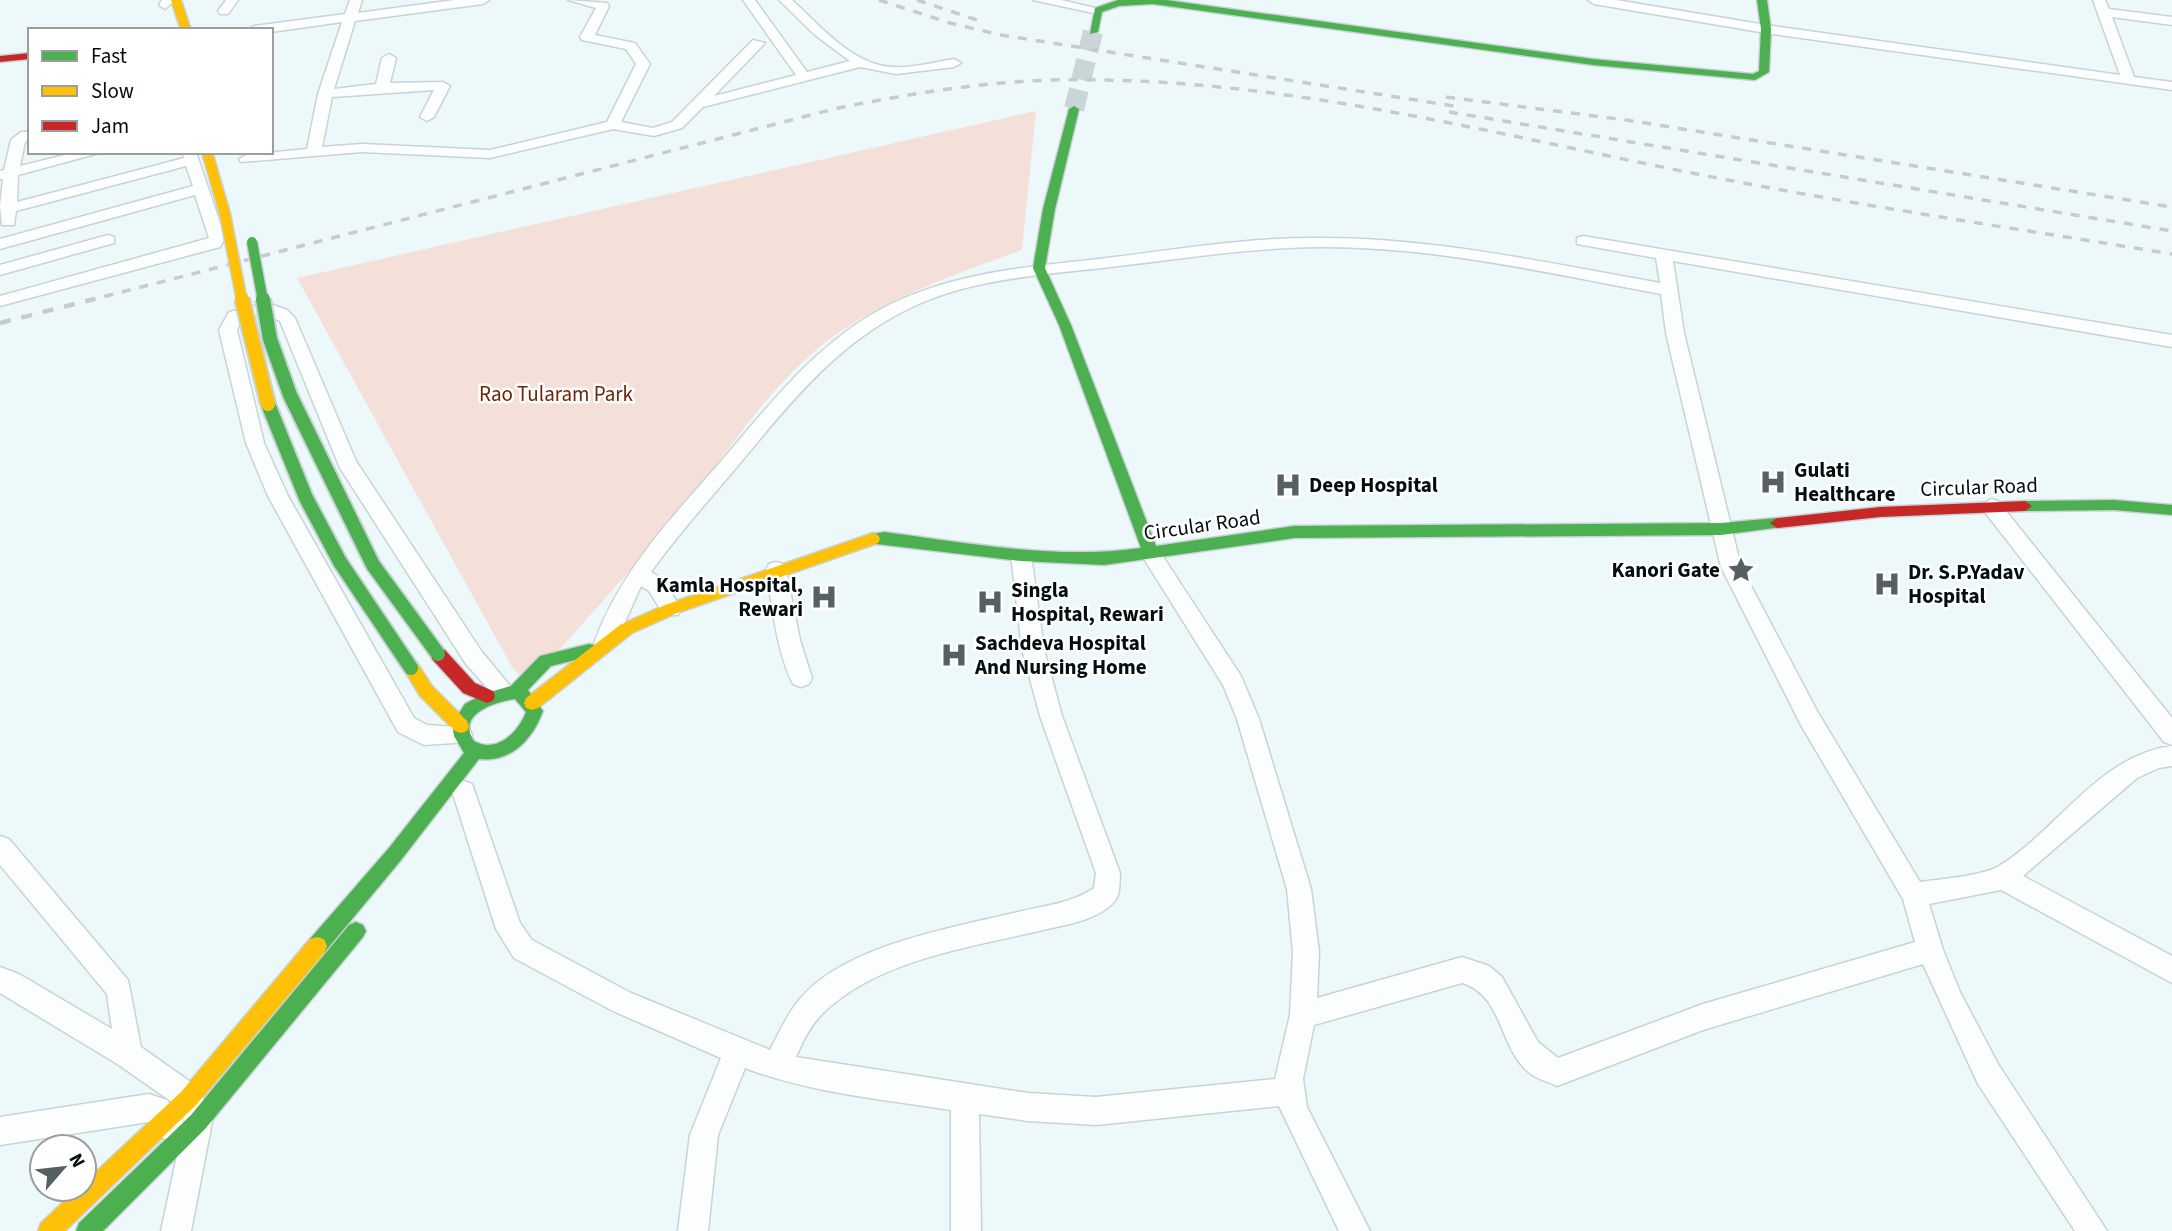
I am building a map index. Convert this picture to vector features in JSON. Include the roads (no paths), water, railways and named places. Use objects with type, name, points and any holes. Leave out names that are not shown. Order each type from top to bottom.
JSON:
[{"type":"main road","points":[[1093,32],[1098,10],[1117,1],[1196,3],[1593,62],[1751,77],[1764,72],[1766,29],[1762,0]]},
{"type":"main road","points":[[168,1],[170,28]]},
{"type":"main road","points":[[168,1],[185,28]]},
{"type":"main road","points":[[0,59],[28,56]]},
{"type":"main road","points":[[1074,109],[1049,209],[1039,268],[1065,325],[1151,554]]},
{"type":"main road","points":[[196,155],[223,198],[249,346],[267,403],[306,498],[335,551],[411,668],[426,691],[461,730],[464,741],[483,751],[502,749],[523,737],[534,720],[532,703],[502,693],[470,688],[438,654],[373,565],[290,395],[270,339],[248,224]]},
{"type":"main road","name":"Circular Road","points":[[532,703],[626,629],[671,609],[776,570],[862,541],[884,538],[1021,555],[1104,559],[1294,532],[1721,529],[1880,512],[1991,506],[2114,506],[2172,510]]},
{"type":"main road","points":[[461,730],[470,709],[502,693],[540,664],[562,654],[600,647]]},
{"type":"main road","points":[[408,864],[464,791],[483,751]]},
{"type":"main road","points":[[49,1231],[183,1120],[395,854],[483,751]]},
{"type":"main road","points":[[87,1231],[183,1120],[369,916]]},
{"type":"street","points":[[314,152],[325,94],[355,0]]},
{"type":"street","points":[[269,28],[483,0]]},
{"type":"street","points":[[573,0],[603,6],[587,37],[630,46],[636,50],[643,64],[613,125]]},
{"type":"street","points":[[749,0],[804,77]]},
{"type":"street","points":[[785,0],[859,63],[888,71],[954,63]]},
{"type":"street","points":[[1039,0],[1098,10]]},
{"type":"street","points":[[1600,1],[1766,29],[2172,86]]},
{"type":"street","points":[[2101,6],[2128,79]]},
{"type":"street","points":[[2101,6],[2172,21]]},
{"type":"street","points":[[246,159],[314,152],[395,149],[483,155],[613,125],[663,131],[677,125],[758,43]]},
{"type":"street","points":[[382,88],[388,58]]},
{"type":"street","points":[[698,104],[859,63]]},
{"type":"street","points":[[325,94],[382,88],[443,86],[427,117]]},
{"type":"street","points":[[0,133],[20,131],[28,135]]},
{"type":"street","points":[[28,135],[18,140],[6,173],[4,243],[202,188]]},
{"type":"street","points":[[6,173],[87,154]]},
{"type":"street","points":[[0,301],[113,273],[214,244],[217,239],[202,188],[196,155],[4,210]]},
{"type":"street","points":[[105,215],[113,273]]},
{"type":"street","points":[[0,270],[108,240]]},
{"type":"street","points":[[1583,241],[2172,341]]},
{"type":"street","points":[[600,647],[620,604],[638,574],[797,381],[843,341],[887,313],[930,292],[980,276],[1039,268],[1226,248],[1348,243],[1527,264],[1669,290]]},
{"type":"street","points":[[1664,255],[1675,332],[1731,567],[1809,718],[1914,895],[1930,950],[1951,1001],[1988,1074],[2092,1231]]},
{"type":"street","points":[[461,730],[424,735],[406,725],[297,533],[255,443],[228,330],[235,316],[251,309],[271,308],[286,318],[346,463],[474,658],[502,693]]},
{"type":"street","points":[[1991,506],[2172,735]]},
{"type":"street","points":[[1151,554],[1233,682],[1248,719],[1304,911],[1306,952],[1303,1015],[1289,1091],[1293,1110],[1355,1231]]},
{"type":"street","points":[[776,1066],[813,1004],[837,986],[913,952],[1060,914],[1098,901],[1106,894],[1108,873],[1051,716],[1033,649],[1021,555]]},
{"type":"street","points":[[776,570],[789,640],[801,678]]},
{"type":"street","points":[[638,574],[656,585],[671,609]]},
{"type":"street","points":[[1914,895],[2003,878],[2129,771],[2155,758],[2172,756]]},
{"type":"street","points":[[464,791],[509,929],[517,944],[612,998],[776,1066],[965,1099],[1096,1111],[1289,1091]]},
{"type":"street","points":[[0,847],[119,989],[130,1055]]},
{"type":"street","points":[[2003,878],[2172,970]]},
{"type":"street","points":[[1303,1015],[1462,970],[1476,971],[1489,980],[1504,1003],[1531,1058],[1544,1069],[1557,1072],[1703,1017],[1930,950]]},
{"type":"street","points":[[0,980],[10,983],[130,1055],[183,1120],[176,1231]]},
{"type":"street","points":[[693,1231],[704,1135],[711,1112],[738,1052]]},
{"type":"street","points":[[965,1099],[967,1231]]},
{"type":"street","points":[[0,1131],[137,1108],[157,1110],[183,1120]]},
{"type":"tunnel","points":[[1074,109],[1093,32]]},
{"type":"railway","points":[[879,0],[950,23],[1001,35],[1460,107]]},
{"type":"railway","points":[[917,0],[977,20]]},
{"type":"railway","points":[[87,301],[838,108],[945,90],[1053,80],[1135,81],[1297,96],[1457,124],[1815,196],[2172,254]]},
{"type":"railway","points":[[1446,97],[1626,120],[2172,207]]},
{"type":"railway","points":[[1449,112],[2172,231]]},
{"type":"railway","points":[[0,323],[94,299]]},
{"type":"place","name":"Gulati Healthcare","points":[[1773,482]]},
{"type":"place","name":"Deep Hospital","points":[[1288,485]]},
{"type":"place","name":"Kanori Gate","points":[[1741,570]]},
{"type":"place","name":"Dr. S.P.Yadav Hospital","points":[[1887,584]]},
{"type":"place","name":"Kamla Hospital, Rewari","points":[[824,597]]},
{"type":"place","name":"Singla Hospital, Rewari","points":[[990,602]]},
{"type":"place","name":"Sachdeva Hospital And Nursing Home","points":[[954,655]]},
{"type":"park label","name":"Rao Tularam Park","points":[[556,394]]}]
